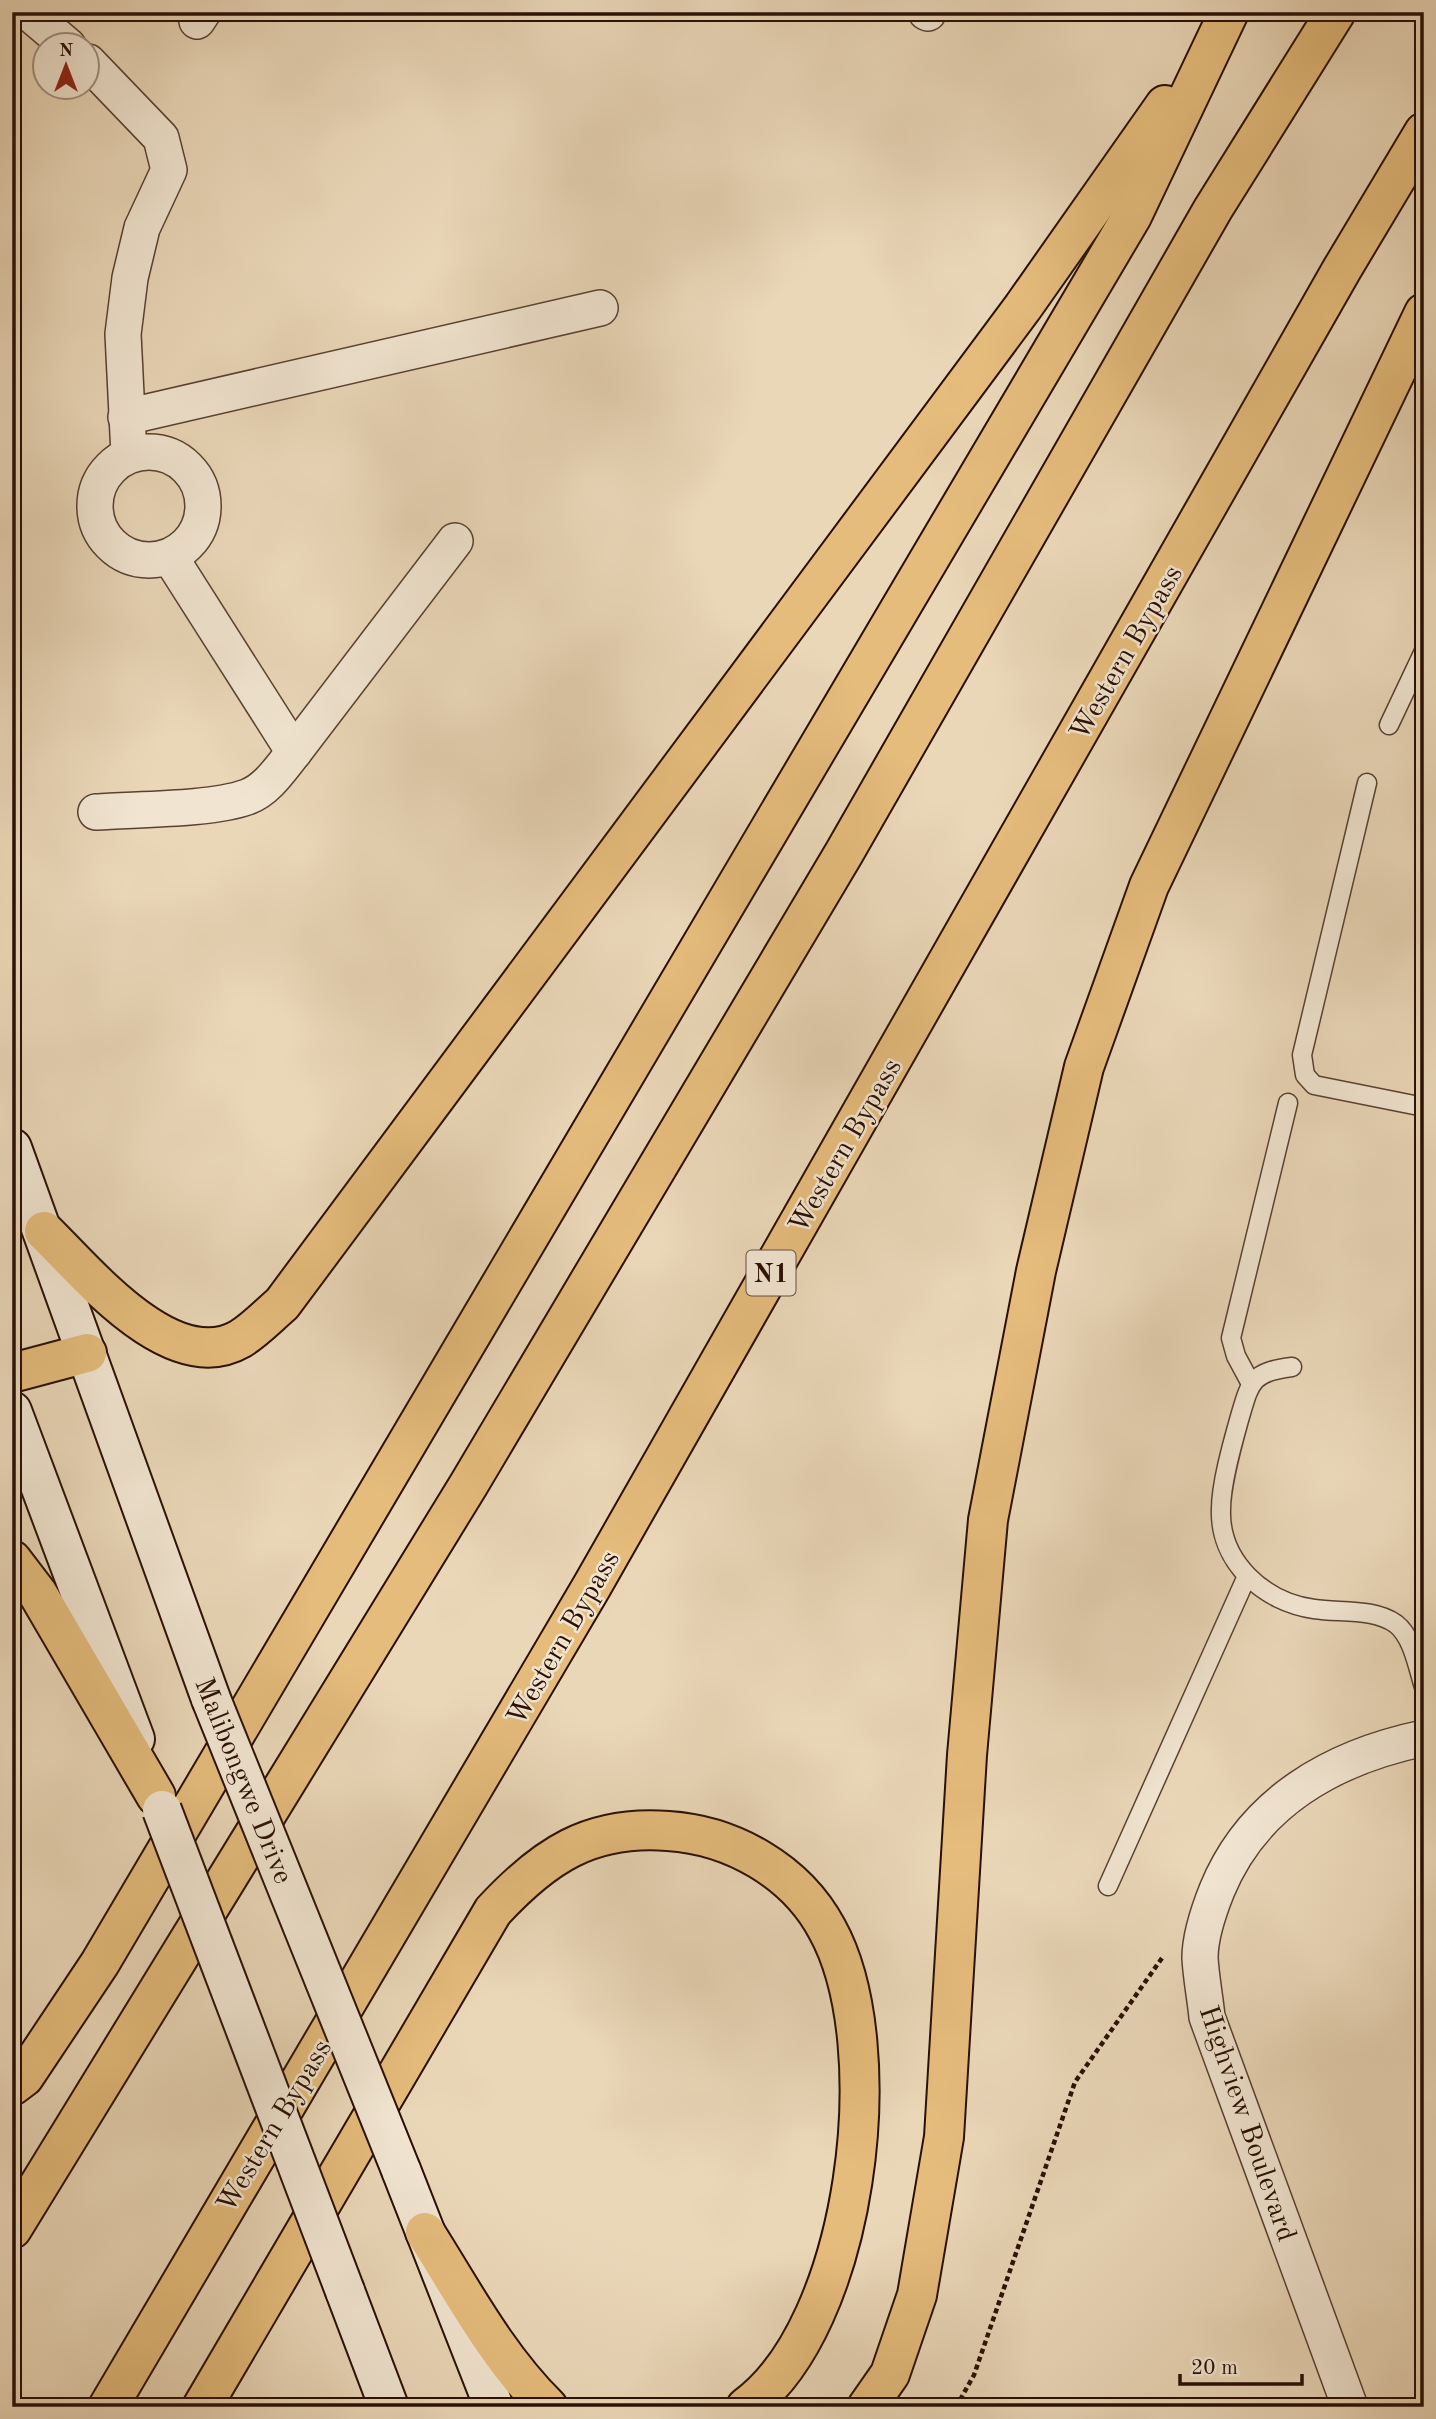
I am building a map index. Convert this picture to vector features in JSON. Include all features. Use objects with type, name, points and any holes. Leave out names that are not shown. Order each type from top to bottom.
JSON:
[{"type":"highway","points":[[12,2230],[477,1472],[844,853],[1213,209],[1336,12]]},
{"type":"highway","points":[[44,1231],[145,1327],[186,1344],[211,1348],[239,1340],[282,1304],[1023,307],[1227,16]]},
{"type":"highway","points":[[12,2086],[24,2077],[100,1963],[1132,216],[1227,16]]},
{"type":"highway","name":"Western Bypass","points":[[108,2407],[599,1574],[1328,293],[1424,132]]},
{"type":"highway","points":[[867,2407],[890,2374],[917,2295],[944,2137],[967,1755],[988,1520],[1036,1271],[1084,1067],[1149,886],[1424,313]]},
{"type":"highway","points":[[12,1373],[87,1353]]},
{"type":"highway","points":[[12,1560],[38,1594],[159,1803]]},
{"type":"highway","points":[[202,2407],[493,1911],[521,1881],[551,1857],[598,1837],[644,1829],[690,1832],[724,1842],[770,1866],[792,1882],[828,1930],[852,2008],[860,2063],[858,2141],[846,2221],[827,2287],[799,2343],[767,2391],[746,2407]]},
{"type":"highway","points":[[425,2232],[498,2346],[525,2384],[548,2407]]},
{"type":"main road","name":"Malibongwe Drive","points":[[12,1148],[211,1699],[494,2407]]},
{"type":"main road","points":[[12,1411],[389,2407]]},
{"type":"street","points":[[28,12],[52,32]]},
{"type":"street","points":[[102,77],[161,138],[169,170],[142,228],[130,278],[123,334],[130,455]]},
{"type":"street","points":[[126,417],[600,308]]},
{"type":"street","points":[[151,451],[172,456],[189,468],[201,486],[205,507],[200,528],[188,545],[170,557],[148,561],[128,556],[109,544],[98,526],[94,505],[99,484],[111,466],[130,455],[151,451]]},
{"type":"street","points":[[96,812],[215,803],[249,797],[270,781],[294,752],[455,541]]},
{"type":"street","points":[[170,557],[294,752]]},
{"type":"street","name":"Highview Boulevard","points":[[1350,2407],[1207,2017],[1200,1956],[1209,1910],[1230,1859],[1260,1819],[1304,1783],[1391,1745],[1424,1738]]},
{"type":"lane","points":[[1389,724],[1424,651]]},
{"type":"lane","points":[[1367,783],[1302,1055],[1305,1075],[1314,1086],[1424,1107]]},
{"type":"lane","points":[[1250,1382],[1236,1356],[1231,1338],[1288,1103]]},
{"type":"lane","points":[[1292,1367],[1266,1370],[1250,1382],[1236,1430],[1221,1509],[1230,1552],[1247,1576],[1263,1592],[1310,1608],[1382,1616],[1399,1626],[1416,1640],[1424,1687]]},
{"type":"lane","points":[[1108,1886],[1247,1576]]},
{"type":"path","points":[[956,2407],[974,2375],[1075,2082],[1164,1956]]}]
